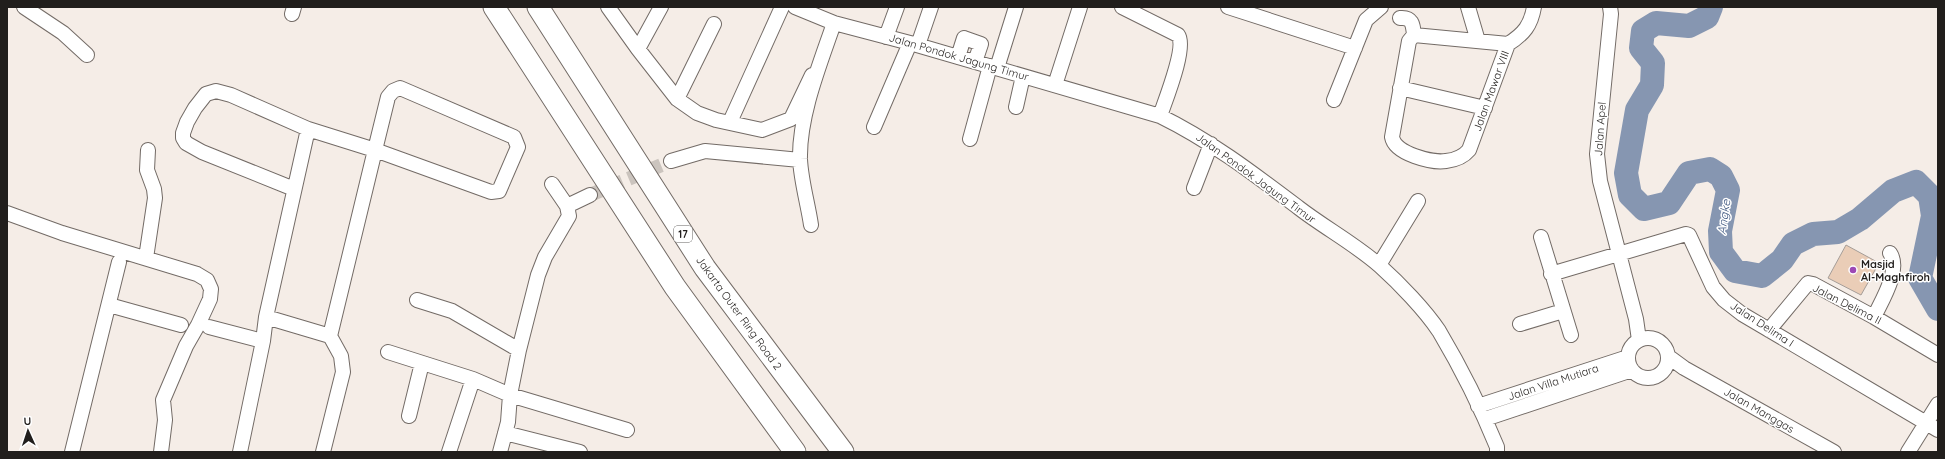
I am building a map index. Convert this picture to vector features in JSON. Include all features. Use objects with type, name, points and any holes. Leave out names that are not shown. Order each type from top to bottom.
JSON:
[{"type":"highway","points":[[494,7],[675,287],[795,452]]},
{"type":"highway","name":"Jakarta Outer Ring Road 2","points":[[538,7],[705,268],[843,452]]},
{"type":"street","points":[[24,7],[63,32],[87,54]]},
{"type":"street","points":[[608,7],[638,49],[677,99],[697,113],[716,120],[762,130],[791,119],[812,76]]},
{"type":"street","points":[[638,49],[661,7]]},
{"type":"street","points":[[730,122],[782,7]]},
{"type":"street","name":"Jalan Pondok Jagung Timur","points":[[795,7],[834,23],[958,56],[1160,116],[1191,131],[1247,169],[1314,220],[1380,265],[1405,291],[1438,330],[1485,419],[1497,447],[1497,452]]},
{"type":"street","points":[[886,37],[897,7]]},
{"type":"street","points":[[874,127],[931,7]]},
{"type":"street","points":[[970,139],[993,67],[1016,7]]},
{"type":"street","points":[[1055,85],[1080,7]]},
{"type":"street","points":[[1122,7],[1178,35],[1180,38],[1180,54],[1160,116]]},
{"type":"street","points":[[1228,7],[1354,48]]},
{"type":"street","points":[[1334,100],[1366,20],[1381,7]]},
{"type":"street","points":[[1468,7],[1478,41]]},
{"type":"street","points":[[1508,44],[1523,34],[1530,25],[1534,7]]},
{"type":"street","name":"Jalan Apel","points":[[1610,11],[1597,154],[1600,181],[1636,319],[1644,339]]},
{"type":"street","points":[[1400,18],[1410,20],[1413,24],[1414,35]]},
{"type":"street","points":[[811,226],[800,160],[806,114],[834,23]]},
{"type":"street","points":[[677,99],[714,24]]},
{"type":"street","name":"Jalan Mawar VIII","points":[[1414,35],[1508,44],[1469,150],[1465,154],[1446,161],[1429,159],[1402,151],[1393,143],[1392,137],[1409,41],[1414,35]]},
{"type":"street","points":[[958,56],[964,38],[981,44],[975,62]]},
{"type":"street","points":[[1016,107],[1023,76]]},
{"type":"street","points":[[294,189],[202,152],[186,143],[183,138],[183,133],[195,108],[206,94],[216,91],[231,95],[308,129],[375,150],[491,192],[500,190],[518,147],[514,137],[407,90],[400,88],[388,97],[375,150],[330,336],[341,356],[343,372],[323,452]]},
{"type":"street","points":[[1400,88],[1485,108]]},
{"type":"street","points":[[240,452],[263,341],[266,318],[308,129]]},
{"type":"street","points":[[1194,188],[1211,144]]},
{"type":"street","points":[[146,258],[156,198],[146,170],[148,150]]},
{"type":"street","points":[[671,161],[705,151],[800,160]]},
{"type":"street","points":[[500,452],[508,422],[510,395],[519,350],[542,263],[567,222],[569,216],[567,206],[552,184]]},
{"type":"street","points":[[567,206],[590,195]]},
{"type":"street","points":[[1380,265],[1418,201]]},
{"type":"street","points":[[7,213],[62,233],[196,274],[207,280],[211,289],[210,299],[186,346],[163,400],[165,420],[161,452]]},
{"type":"street","name":"Jalan Delima I","points":[[1619,253],[1686,234],[1689,235],[1713,287],[1724,300],[1742,314],[1932,427]]},
{"type":"street","points":[[1541,237],[1571,335]]},
{"type":"street","points":[[1552,274],[1619,253]]},
{"type":"street","points":[[1874,317],[1887,289],[1895,266],[1894,259],[1890,253]]},
{"type":"street","points":[[72,452],[119,262]]},
{"type":"street","name":"Jalan Delima II","points":[[1769,330],[1808,283],[1813,284],[1874,317],[1938,355]]},
{"type":"street","points":[[417,300],[452,311],[519,350]]},
{"type":"street","points":[[109,305],[181,325]]},
{"type":"street","points":[[1520,324],[1563,310]]},
{"type":"street","points":[[266,318],[330,336]]},
{"type":"street","points":[[209,328],[263,341]]},
{"type":"street","points":[[1644,339],[1658,340],[1665,347],[1667,363],[1660,374],[1653,378],[1645,378],[1638,375],[1630,364],[1631,347],[1644,339]]},
{"type":"street","points":[[388,352],[472,379],[510,395],[627,430]]},
{"type":"street","points":[[409,416],[422,363]]},
{"type":"street","name":"Jalan Manggas","points":[[1667,363],[1684,368],[1834,452]]},
{"type":"street","name":"Jalan Villa Mutiara","points":[[1478,406],[1630,364]]},
{"type":"street","name":"Jalan Villa Mutiara","points":[[1485,419],[1630,364]]},
{"type":"street","points":[[449,452],[472,379]]},
{"type":"street","points":[[1908,452],[1932,427],[1938,404]]},
{"type":"street","points":[[505,433],[580,452]]},
{"type":"building","name":"Masjid Al-Maghfiroh","points":[[1846,245],[1879,263],[1861,295],[1828,278]]},
{"type":"waterway","name":"Angke","points":[[1711,7],[1707,17],[1689,26],[1656,23],[1643,31],[1641,48],[1653,63],[1652,85],[1637,110],[1626,173],[1630,195],[1644,209],[1669,203],[1689,173],[1710,169],[1721,176],[1728,190],[1720,231],[1721,252],[1735,271],[1762,276],[1782,260],[1793,244],[1813,234],[1838,232],[1860,219],[1893,191],[1916,182],[1930,196],[1933,216],[1920,278],[1938,309]]},
{"type":"tunnel","points":[[590,195],[671,161]]},
{"type":"place","name":"Masjid Al-Maghfiroh","points":[[1853,270]]}]
